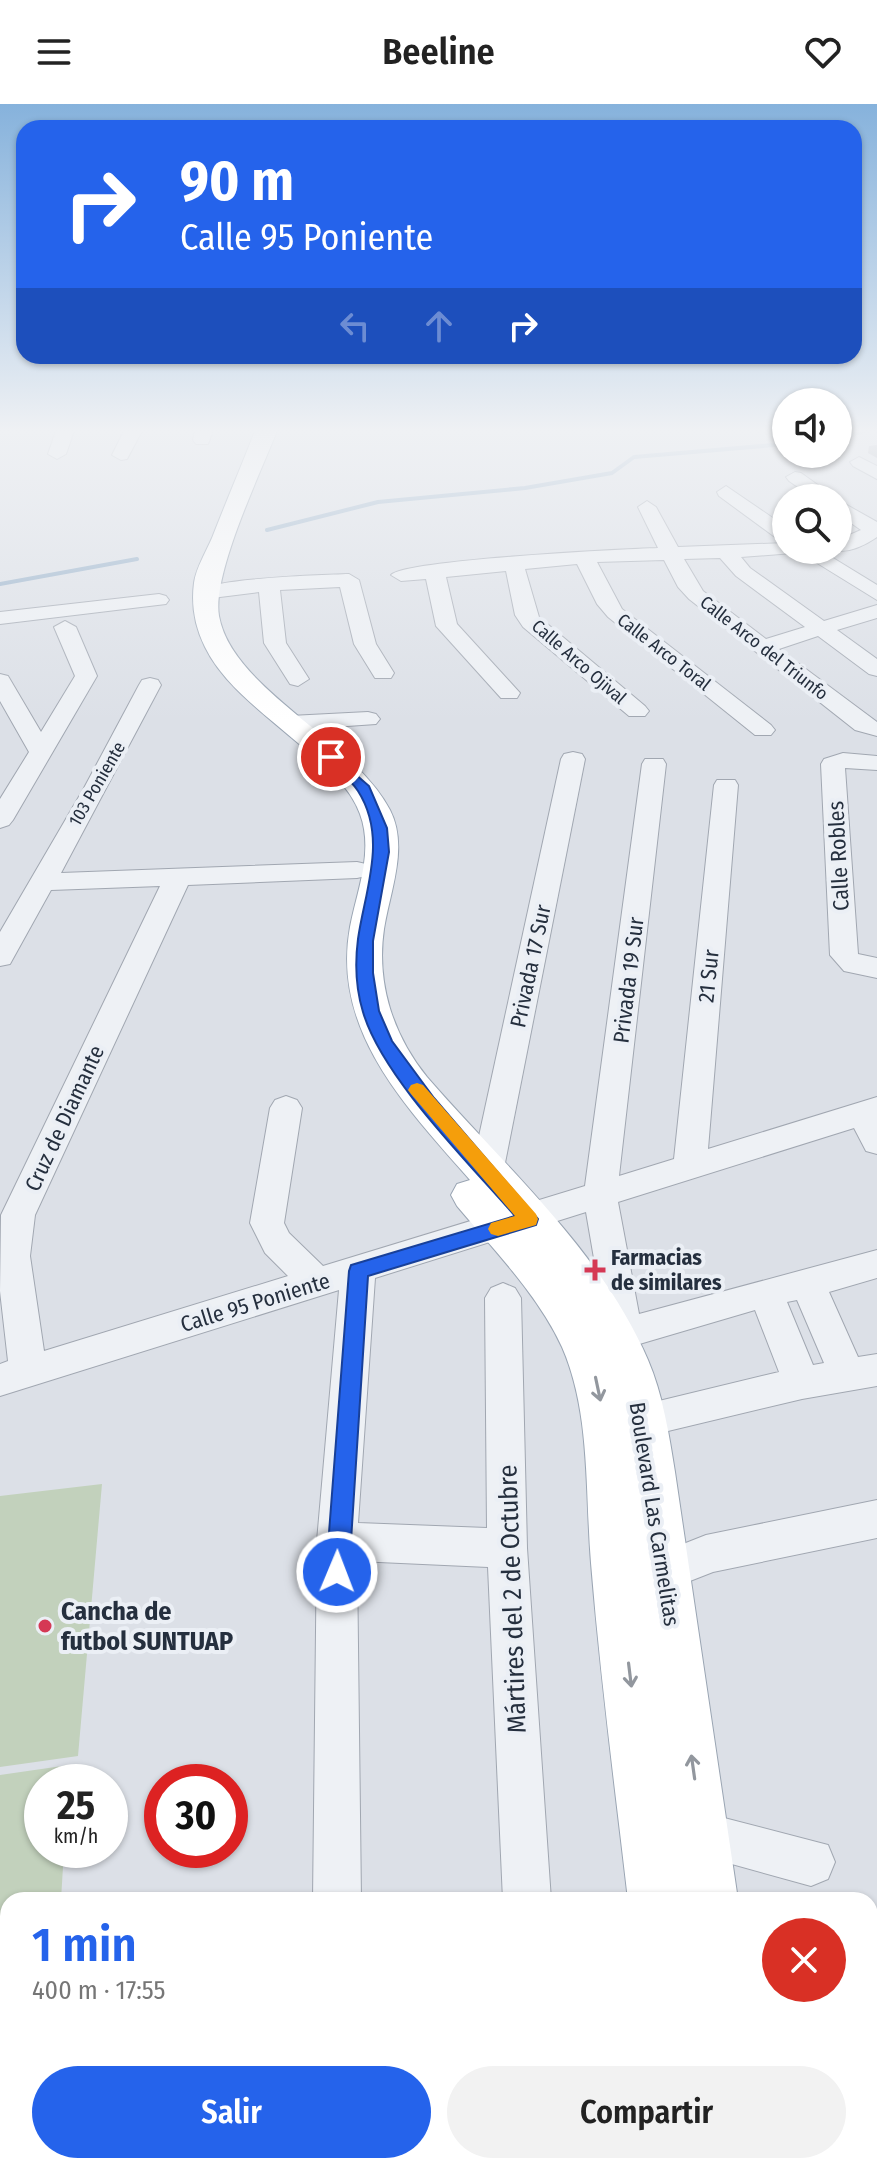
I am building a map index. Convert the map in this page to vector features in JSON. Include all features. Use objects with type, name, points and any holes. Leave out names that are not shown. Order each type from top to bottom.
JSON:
[{"type":"main road","name":"Boulevard Las Carmelitas","points":[[209,528],[193,564],[186,596],[190,632],[214,676],[326,775],[351,811],[366,848]]},
{"type":"main road","points":[[204,593],[229,528]]},
{"type":"main road","name":"Boulevard Las Carmelitas","points":[[204,593],[207,618],[227,660],[290,723],[364,789],[377,815],[340,951],[339,988],[355,1045],[394,1103],[578,1284],[621,1337],[643,1420],[653,1596],[658,1892]]},
{"type":"main road","name":"Boulevard Las Carmelitas","points":[[366,848],[382,852],[365,941],[365,981],[371,1011],[384,1043],[404,1073],[487,1173],[584,1346],[595,1375],[653,1596],[701,1835],[707,1892]]},
{"type":"street","name":"Calle Arco del Triunfo","points":[[658,528],[688,587],[696,595],[863,725],[877,729]]},
{"type":"street","points":[[852,542],[875,529]]},
{"type":"street","points":[[401,575],[584,557],[772,549]]},
{"type":"street","points":[[725,551],[743,572],[877,669]]},
{"type":"street","name":"Calle Arco Toral","points":[[584,557],[607,604],[615,613],[763,730]]},
{"type":"street","name":"Calle Arco Ojival","points":[[514,563],[526,615],[531,622],[637,711]]},
{"type":"street","points":[[829,564],[877,594]]},
{"type":"street","points":[[434,571],[447,626],[509,693]]},
{"type":"street","points":[[204,593],[344,579],[352,583],[365,644],[383,673]]},
{"type":"street","points":[[269,585],[275,643],[298,679]]},
{"type":"street","points":[[0,618],[159,600]]},
{"type":"street","points":[[761,647],[877,611]]},
{"type":"street","points":[[0,820],[86,676],[65,627]]},
{"type":"street","points":[[0,681],[42,754]]},
{"type":"street","name":"103 Poniente","points":[[0,957],[124,739],[150,685]]},
{"type":"street","points":[[290,723],[368,719]]},
{"type":"street","name":"Privada 17 Sur","points":[[487,1173],[573,759]]},
{"type":"street","name":"Calle Robles","points":[[877,763],[843,760],[833,764],[844,955],[847,962],[855,966],[877,968]]},
{"type":"street","name":"Privada 19 Sur","points":[[621,1337],[600,1196],[654,764]]},
{"type":"street","name":"21 Sur","points":[[690,1166],[726,785]]},
{"type":"street","points":[[41,882],[177,879],[366,848]]},
{"type":"street","name":"Cruz de Diamante","points":[[14,1376],[13,1256],[9,1217],[177,879]]},
{"type":"street","points":[[286,1108],[267,1223],[277,1243],[318,1283]]},
{"type":"street","name":"Calle 95 Poniente","points":[[14,1376],[318,1283],[358,1283],[515,1224],[690,1166],[872,1122]]},
{"type":"street","points":[[621,1337],[714,1306],[808,1285],[877,1264]]},
{"type":"street","points":[[337,1892],[337,1541],[358,1283]]},
{"type":"street","points":[[643,1420],[862,1372],[808,1285]]},
{"type":"street","points":[[766,1294],[802,1383]]},
{"type":"street","name":"Mártires del 2 de Octubre","points":[[503,1298],[507,1548],[527,1892]]},
{"type":"street","points":[[653,1596],[706,1554],[877,1519]]},
{"type":"street","points":[[337,1541],[507,1548]]},
{"type":"street","points":[[701,1835],[811,1862]]},
{"type":"green space","name":"Cancha de futbol SUNTUAP","points":[[102,1484],[78,1756],[0,1767],[0,1496]]},
{"type":"green space","points":[[24,1772],[24,1868],[63,1868],[61,1892],[0,1892],[0,1775]]},
{"type":"waterway","points":[[267,530],[277,528]]},
{"type":"waterway","points":[[0,584],[137,559]]},
{"type":"slow traffic","points":[[417,1090],[529,1219],[498,1229]]},
{"type":"place","name":"Farmacias de similares","points":[[595,1270]]},
{"type":"place","name":"Cancha de futbol SUNTUAP","points":[[45,1626]]},
{"type":"route","points":[[331,757],[364,789],[380,828],[382,852],[365,941],[365,973],[371,1011],[384,1043],[427,1103],[529,1219],[358,1271],[337,1572]]}]
